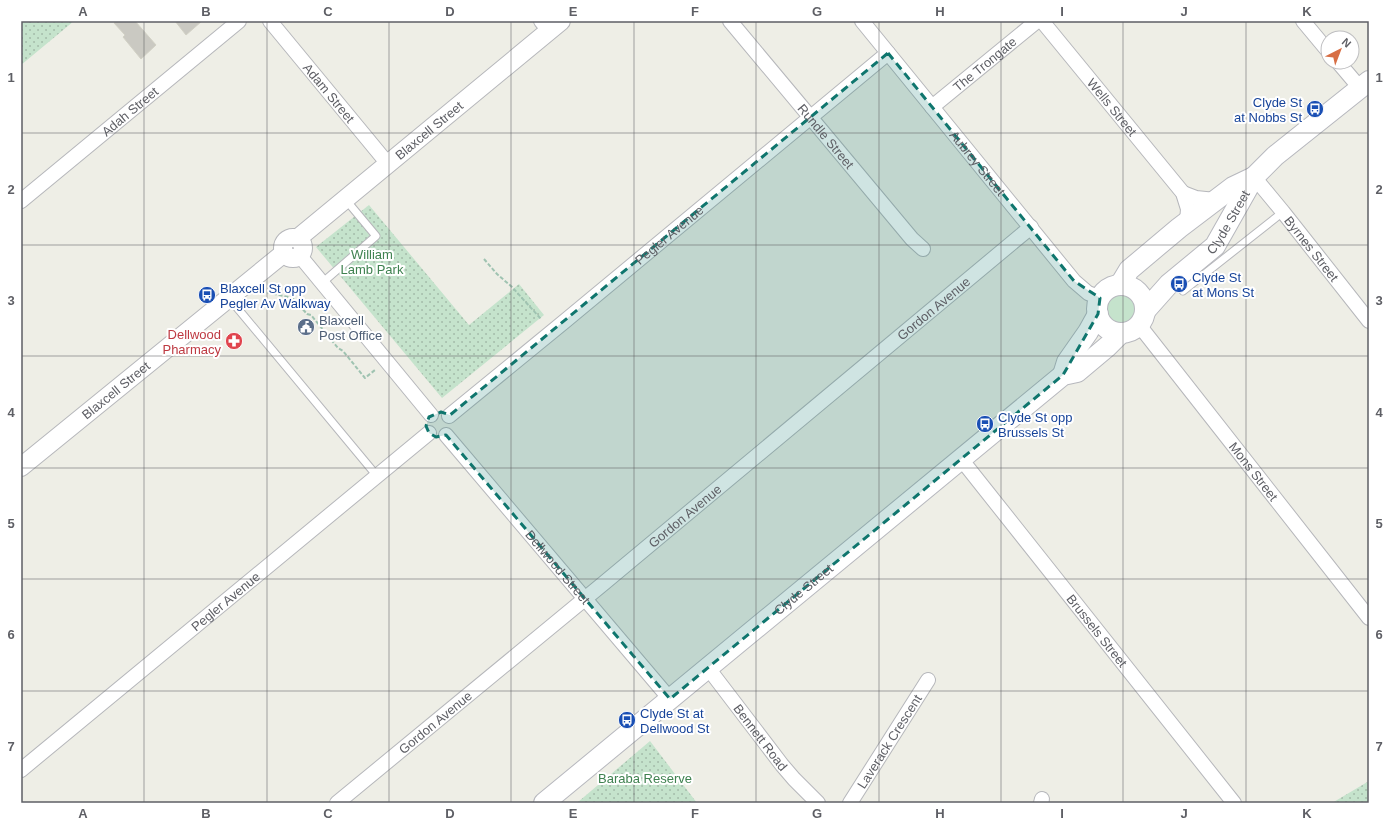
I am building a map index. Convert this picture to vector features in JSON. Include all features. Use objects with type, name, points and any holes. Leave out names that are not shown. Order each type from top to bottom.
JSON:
[{"type":"main road","name":"Clyde Street","points":[[544,803],[1062,375],[1077,372],[1135,323],[1169,284],[1215,246],[1254,177],[1275,156],[1364,85]]},
{"type":"main road","name":"Clyde Street","points":[[1120,285],[1129,270],[1187,222],[1233,187],[1254,177]]},
{"type":"main road","points":[[1120,285],[1128,286],[1138,293],[1144,303],[1135,323],[1113,332],[1106,328],[1101,321],[1099,306],[1108,289],[1120,285]]},
{"type":"main road","name":"Clyde Street","points":[[1062,375],[1067,362],[1088,332],[1099,306]]},
{"type":"street","name":"Adah Street","points":[[21,201],[239,21]]},
{"type":"street","name":"Adam Street","points":[[270,21],[388,164]]},
{"type":"street","name":"Rundle Street","points":[[730,21],[912,239],[923,249]]},
{"type":"street","name":"Aubrey Street","points":[[862,21],[1074,281],[1088,293],[1099,306]]},
{"type":"street","name":"The Trongate","points":[[932,107],[1037,21]]},
{"type":"street","name":"Wells Street","points":[[1042,21],[1183,193],[1188,210],[1187,222]]},
{"type":"street","points":[[1303,21],[1320,41]]},
{"type":"street","name":"Blaxcell Street","points":[[21,467],[229,298],[294,249],[346,200],[550,24]]},
{"type":"street","name":"Pegler Avenue","points":[[449,416],[888,53]]},
{"type":"street","points":[[1347,70],[1364,85]]},
{"type":"street","name":"Byrnes Street","points":[[1254,177],[1284,212],[1369,321]]},
{"type":"street","points":[[1183,193],[1196,198],[1215,200]]},
{"type":"street","name":"Gordon Avenue","points":[[338,803],[1031,227]]},
{"type":"street","points":[[294,249],[431,415]]},
{"type":"street","name":"Mons Street","points":[[1135,323],[1369,618]]},
{"type":"street","points":[[435,412],[441,412],[449,416],[452,422],[451,428],[446,435],[436,437],[429,433],[426,426],[431,415],[435,412]]},
{"type":"street","name":"Pegler Avenue","points":[[21,770],[429,433]]},
{"type":"street","name":"Dellwood Street","points":[[446,435],[670,699]]},
{"type":"street","name":"Brussels Street","points":[[961,459],[1234,803]]},
{"type":"street","name":"Bennett Road","points":[[708,668],[794,779],[818,803]]},
{"type":"street","name":"Laverack Crescent","points":[[850,803],[928,680]]},
{"type":"lane","points":[[322,283],[376,236],[346,200]]},
{"type":"lane","points":[[1183,292],[1284,212]]},
{"type":"lane","points":[[229,298],[377,476]]},
{"type":"path","points":[[484,259],[541,319]]},
{"type":"path","points":[[261,291],[293,298],[307,314],[311,315],[365,378],[376,370]]},
{"type":"highlighted area","points":[[888,53],[1074,281],[1100,298],[1098,314],[1063,375],[670,699],[446,435],[436,437],[429,433],[426,426],[429,417],[441,412],[450,415]]},
{"type":"green space","points":[[21,21],[74,21],[21,65]]},
{"type":"green space","name":"William Lamb Park","points":[[369,205],[469,325],[519,284],[544,315],[442,398],[316,247]]},
{"type":"green space","points":[[1119,293],[1125,293],[1135,300],[1138,309],[1137,315],[1131,322],[1125,325],[1119,325],[1109,318],[1106,312],[1106,306],[1113,296]]},
{"type":"green space","name":"Baraba Reserve","points":[[650,741],[697,803],[578,802]]},
{"type":"green space","points":[[1369,781],[1369,803],[1332,803]]},
{"type":"building","points":[[117,21],[135,21],[156,45],[141,59],[123,37],[125,35],[114,23]]},
{"type":"building","points":[[175,21],[202,21],[186,35]]},
{"type":"place","name":"Clyde St at Nobbs St","points":[[1315,109]]},
{"type":"place","name":"Clyde St at Mons St","points":[[1179,284]]},
{"type":"place","name":"Blaxcell St opp Pegler Av Walkway","points":[[207,295]]},
{"type":"place","name":"Blaxcell Post Office","points":[[306,327]]},
{"type":"place","name":"Dellwood Pharmacy","points":[[234,341]]},
{"type":"place","name":"Clyde St opp Brussels St","points":[[985,424]]},
{"type":"place","name":"Clyde St at Dellwood St","points":[[627,720]]}]
